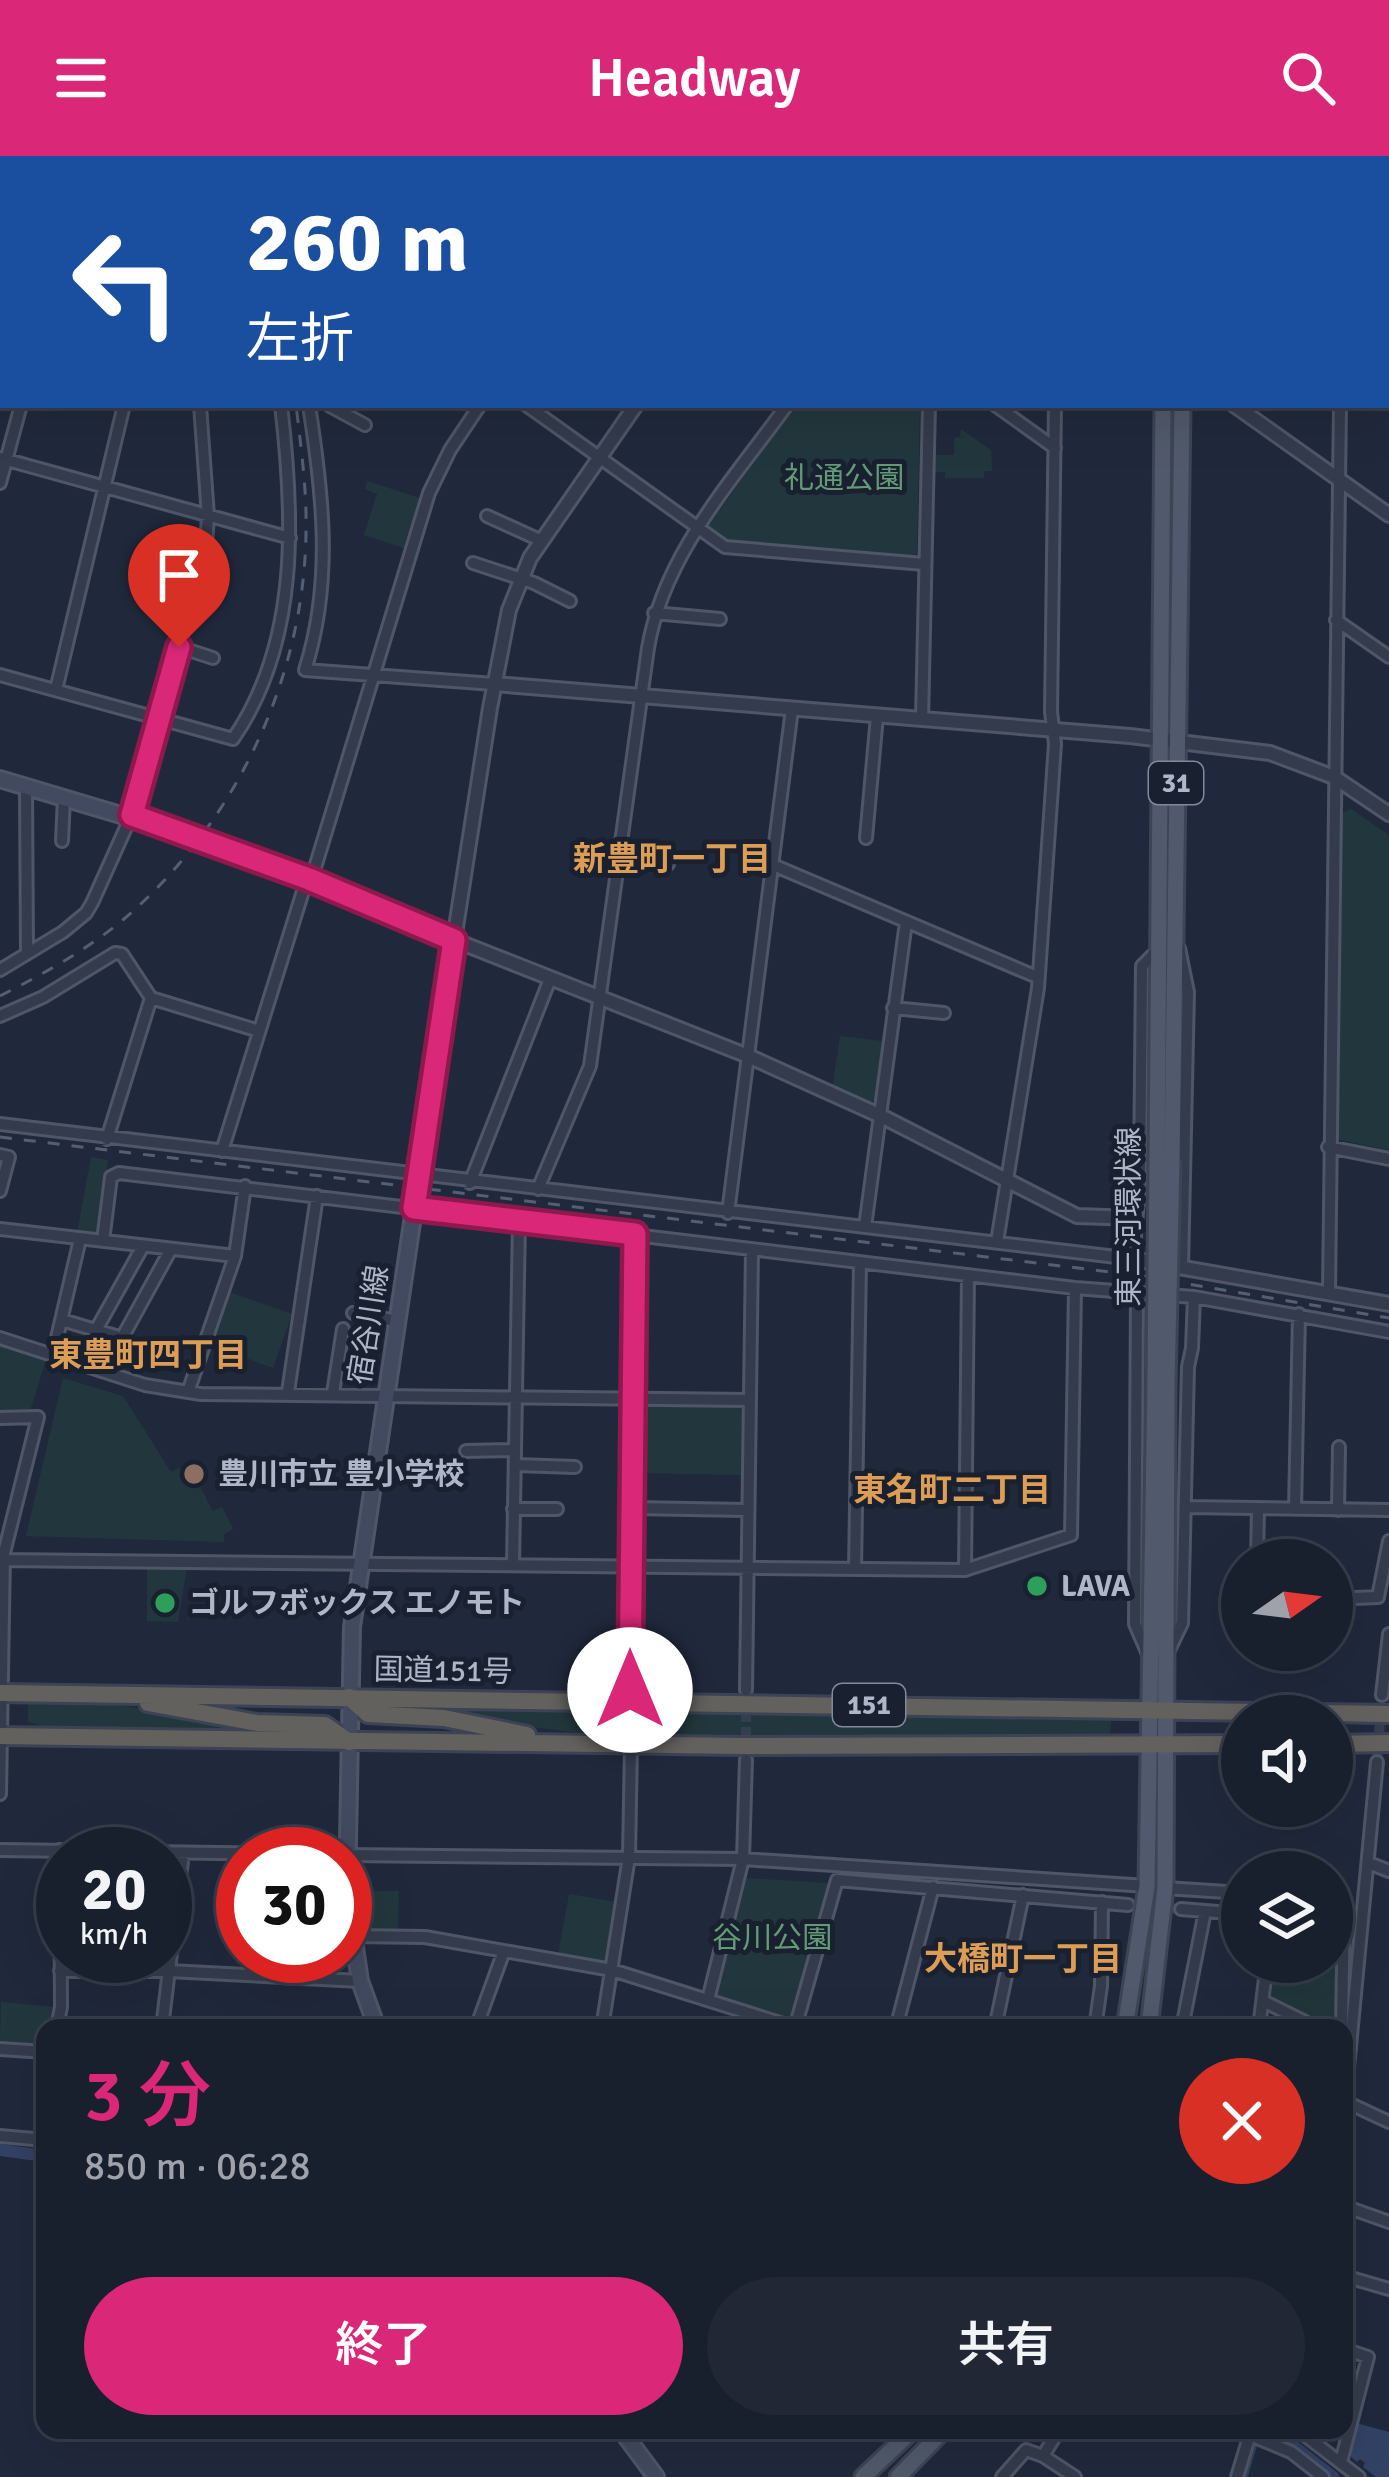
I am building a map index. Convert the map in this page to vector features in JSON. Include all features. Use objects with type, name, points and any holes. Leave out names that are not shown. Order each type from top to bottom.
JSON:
[{"type":"highway","name":"国道151号","points":[[1,1693],[1389,1714]]},
{"type":"highway","points":[[94,1693],[257,1723],[326,1725],[349,1742]]},
{"type":"highway","points":[[350,1697],[368,1714],[444,1718],[600,1745]]},
{"type":"highway","name":"151","points":[[0,1736],[600,1745],[1221,1744]]},
{"type":"highway","points":[[1353,1744],[1389,1743]]},
{"type":"main road","name":"東三河環状線","points":[[1163,408],[1158,950],[1164,1160]]},
{"type":"main road","name":"東三河環状線","points":[[1150,2019],[1165,1888],[1158,1656],[1161,1382],[1182,408]]},
{"type":"main road","points":[[0,779],[132,815],[309,879],[454,940]]},
{"type":"main road","name":"宿谷川線","points":[[347,1827],[352,1627],[454,940]]},
{"type":"main road","name":"東三河環状線","points":[[1126,2019],[1147,1886],[1159,1744]]},
{"type":"main road","name":"宿谷川線","points":[[361,1983],[373,2019]]},
{"type":"main road","points":[[628,2439],[656,2477]]},
{"type":"main road","points":[[863,2477],[903,2439]]},
{"type":"main road","points":[[898,2477],[935,2439]]},
{"type":"street","points":[[0,483],[20,408]]},
{"type":"street","points":[[56,689],[123,408]]},
{"type":"street","points":[[0,970],[86,914],[132,815],[205,553],[208,516],[200,408]]},
{"type":"street","points":[[0,675],[233,739],[275,638],[286,592],[289,469],[281,408]]},
{"type":"street","points":[[310,408],[322,490],[324,563],[318,621],[305,670],[1130,736],[1286,757],[1334,777],[1389,814]]},
{"type":"street","points":[[313,429],[329,408]]},
{"type":"street","points":[[336,408],[365,424]]},
{"type":"street","points":[[222,1151],[429,494],[450,450],[479,408]]},
{"type":"street","points":[[530,408],[725,548],[924,564]]},
{"type":"street","points":[[634,408],[520,578],[502,637],[454,940],[748,1056],[881,1116],[1077,1216],[1135,1218]]},
{"type":"street","points":[[538,1189],[590,1066],[654,613],[670,574],[698,529],[785,408]]},
{"type":"street","points":[[922,720],[929,408]]},
{"type":"street","points":[[999,408],[1055,448]]},
{"type":"street","points":[[997,1242],[1037,977],[1053,730],[1055,408]]},
{"type":"street","points":[[1238,408],[1389,515]]},
{"type":"street","points":[[1329,1292],[1340,408]]},
{"type":"street","points":[[3,459],[290,538]]},
{"type":"street","points":[[488,516],[542,541]]},
{"type":"street","points":[[473,563],[520,578],[570,602]]},
{"type":"street","points":[[654,613],[721,619]]},
{"type":"street","points":[[1336,620],[1389,657]]},
{"type":"street","points":[[179,647],[212,658]]},
{"type":"street","points":[[728,1213],[792,709]]},
{"type":"street","points":[[866,838],[877,716]]},
{"type":"street","points":[[26,786],[27,954]]},
{"type":"street","points":[[62,841],[64,797]]},
{"type":"street","points":[[620,857],[668,864]]},
{"type":"street","points":[[773,865],[1037,977]]},
{"type":"street","points":[[865,1227],[906,922]]},
{"type":"street","points":[[1174,927],[1188,992],[1182,1268]]},
{"type":"street","points":[[1133,1259],[1140,1178],[1142,966],[1158,950]]},
{"type":"street","points":[[0,1016],[64,986],[115,953],[122,954],[151,998],[259,1031]]},
{"type":"street","points":[[470,1183],[550,979]]},
{"type":"street","points":[[107,1139],[151,998]]},
{"type":"street","points":[[893,1008],[944,1013]]},
{"type":"street","points":[[0,1124],[1133,1259],[1389,1304]]},
{"type":"street","points":[[1328,1147],[1389,1160]]},
{"type":"street","points":[[0,1156],[9,1157],[0,1191]]},
{"type":"street","points":[[104,1240],[111,1177],[119,1173],[1075,1288],[1194,1297],[1389,1333]]},
{"type":"street","points":[[188,1392],[235,1256],[245,1186]]},
{"type":"street","points":[[288,1392],[317,1196]]},
{"type":"street","points":[[512,1564],[518,1221]]},
{"type":"street","points":[[0,1229],[235,1256]]},
{"type":"street","points":[[629,1701],[635,1234]]},
{"type":"street","points":[[53,1355],[80,1239]]},
{"type":"street","points":[[96,1330],[143,1246]]},
{"type":"street","points":[[114,1376],[122,1337],[171,1249]]},
{"type":"street","points":[[746,1690],[752,1249]]},
{"type":"street","points":[[854,1569],[860,1262]]},
{"type":"street","points":[[965,1570],[968,1275]]},
{"type":"street","points":[[2,1560],[965,1570],[1071,1535],[1075,1288]]},
{"type":"street","points":[[1137,1294],[1135,1624],[1158,1656],[1182,1623],[1194,1297]]},
{"type":"street","points":[[353,1313],[397,1321]]},
{"type":"street","points":[[1295,1509],[1299,1314]]},
{"type":"street","points":[[62,1319],[122,1337]]},
{"type":"street","points":[[333,1394],[343,1329]]},
{"type":"street","points":[[0,1338],[114,1376],[188,1392],[749,1400]]},
{"type":"street","points":[[0,1418],[38,1417],[2,1560],[0,1794]]},
{"type":"street","points":[[1338,1510],[1339,1448]]},
{"type":"street","points":[[466,1451],[513,1450]]},
{"type":"street","points":[[517,1465],[575,1467]]},
{"type":"street","points":[[632,1508],[747,1510]]},
{"type":"street","points":[[1186,1508],[1389,1510]]},
{"type":"street","points":[[1257,1539],[1258,1508]]},
{"type":"street","points":[[514,1509],[557,1509]]},
{"type":"street","points":[[1353,1598],[1378,1597],[1389,1541]]},
{"type":"street","points":[[1382,1695],[1389,1634]]},
{"type":"street","points":[[604,2019],[629,1857],[631,1745]]},
{"type":"street","points":[[708,2000],[743,1859],[746,1760]]},
{"type":"street","points":[[1351,2019],[1382,1788],[1377,1762]]},
{"type":"street","points":[[0,1850],[36,1850]]},
{"type":"street","points":[[372,1855],[743,1859],[1147,1886]]},
{"type":"street","points":[[1370,1863],[1389,1871]]},
{"type":"street","points":[[798,2019],[837,1880],[1128,1905]]},
{"type":"street","points":[[898,2019],[933,1887]]},
{"type":"street","points":[[1165,1888],[1221,1892]]},
{"type":"street","points":[[996,2019],[1023,1895]]},
{"type":"street","points":[[1096,2019],[1102,1902]]},
{"type":"street","points":[[1181,1909],[1221,1912]]},
{"type":"street","points":[[1184,2019],[1205,1911]]},
{"type":"street","points":[[372,1936],[425,1936],[612,1970],[767,2019]]},
{"type":"street","points":[[479,2019],[504,1951]]},
{"type":"street","points":[[57,2019],[59,1983]]},
{"type":"street","points":[[163,2019],[168,1983]]},
{"type":"street","points":[[1260,2019],[1266,1983]]},
{"type":"street","points":[[1342,2019],[1343,1983]]},
{"type":"street","points":[[1265,2002],[1299,2019]]},
{"type":"street","points":[[0,2049],[36,2051]]},
{"type":"street","points":[[1353,2109],[1389,2122]]},
{"type":"street","points":[[0,2136],[36,2139]]},
{"type":"street","points":[[1353,2209],[1389,2222]]},
{"type":"street","points":[[1353,2279],[1389,2289]]},
{"type":"street","points":[[1353,2352],[1368,2357],[1353,2413]]},
{"type":"street","points":[[1042,2456],[1053,2439]]},
{"type":"street","points":[[1238,2477],[1246,2439]]},
{"type":"street","points":[[1266,2439],[1323,2477]]},
{"type":"street","points":[[1310,2439],[1359,2477]]},
{"type":"street","points":[[1340,2462],[1346,2439]]},
{"type":"street","points":[[1002,2477],[1026,2450],[1075,2477]]},
{"type":"green space","name":"礼通公園","points":[[793,408],[920,408],[917,553],[913,557],[725,542],[709,525]]},
{"type":"green space","points":[[961,429],[991,450],[992,471],[984,471],[984,478],[945,478],[945,472],[931,472],[931,455],[954,455],[954,438],[960,437]]},
{"type":"green space","points":[[367,481],[420,498],[404,548],[364,535],[377,494],[365,489]]},
{"type":"green space","points":[[1351,809],[1389,835],[1389,1150],[1336,1139],[1342,813]]},
{"type":"green space","points":[[840,1036],[883,1041],[875,1100],[867,1105],[832,1090]]},
{"type":"green space","points":[[91,1157],[108,1160],[95,1235],[77,1233]]},
{"type":"green space","points":[[229,1292],[292,1314],[273,1368],[210,1345]]},
{"type":"green space","points":[[0,1346],[46,1360],[30,1411],[0,1414]]},
{"type":"green space","points":[[63,1378],[123,1396],[171,1472],[188,1464],[213,1511],[222,1507],[233,1529],[224,1534],[224,1542],[26,1536]]},
{"type":"green space","points":[[643,1405],[739,1407],[743,1410],[742,1475],[639,1473]]},
{"type":"green space","name":"ゴルフボックス エノモト","points":[[147,1567],[187,1568],[178,1622],[147,1621]]},
{"type":"green space","points":[[28,1701],[102,1703],[318,1734],[48,1727],[28,1722]]},
{"type":"green space","points":[[376,1705],[1111,1719],[1110,1738],[613,1738]]},
{"type":"green space","name":"谷川公園","points":[[746,1878],[829,1883],[792,2019],[718,1998],[716,1993]]},
{"type":"green space","points":[[372,1891],[399,1891],[398,1931],[372,1931]]},
{"type":"green space","points":[[569,1894],[617,1902],[608,1961],[558,1955]]},
{"type":"green space","points":[[1272,1983],[1338,1983],[1337,2019],[1311,2019],[1271,1996]]},
{"type":"green space","points":[[1,2002],[55,2007],[53,2019],[36,2019],[36,2045],[0,2043]]},
{"type":"water","points":[[1356,2423],[1389,2432],[1389,2477],[1376,2477],[1363,2467],[1365,2463],[1349,2455]]},
{"type":"waterway","points":[[0,2150],[36,2155]]},
{"type":"waterway","points":[[1280,2439],[1333,2477]]},
{"type":"waterway","points":[[1246,2477],[1256,2444]]},
{"type":"tunnel","points":[[746,1690],[746,1752]]},
{"type":"tunnel","points":[[1377,1762],[1382,1695]]},
{"type":"tunnel","points":[[1128,1905],[1181,1909]]},
{"type":"railway","points":[[0,996],[95,941],[164,881],[230,794],[256,745],[277,694],[302,588],[306,501],[296,408]]},
{"type":"railway","points":[[0,1137],[1135,1275],[1389,1318]]},
{"type":"place","name":"豊川市立 豊小学校","points":[[194,1474]]},
{"type":"place","name":"LAVA","points":[[1037,1586]]},
{"type":"place","name":"ゴルフボックス エノモト","points":[[165,1603]]},
{"type":"district","name":"新豊町一丁目","points":[[672,859]]},
{"type":"district","name":"東豊町四丁目","points":[[148,1355]]},
{"type":"district","name":"東名町二丁目","points":[[952,1490]]},
{"type":"district","name":"大橋町一丁目","points":[[1023,1959]]},
{"type":"route","points":[[179,647],[132,815],[309,879],[454,940],[414,1208],[635,1234],[630,1690]]}]
